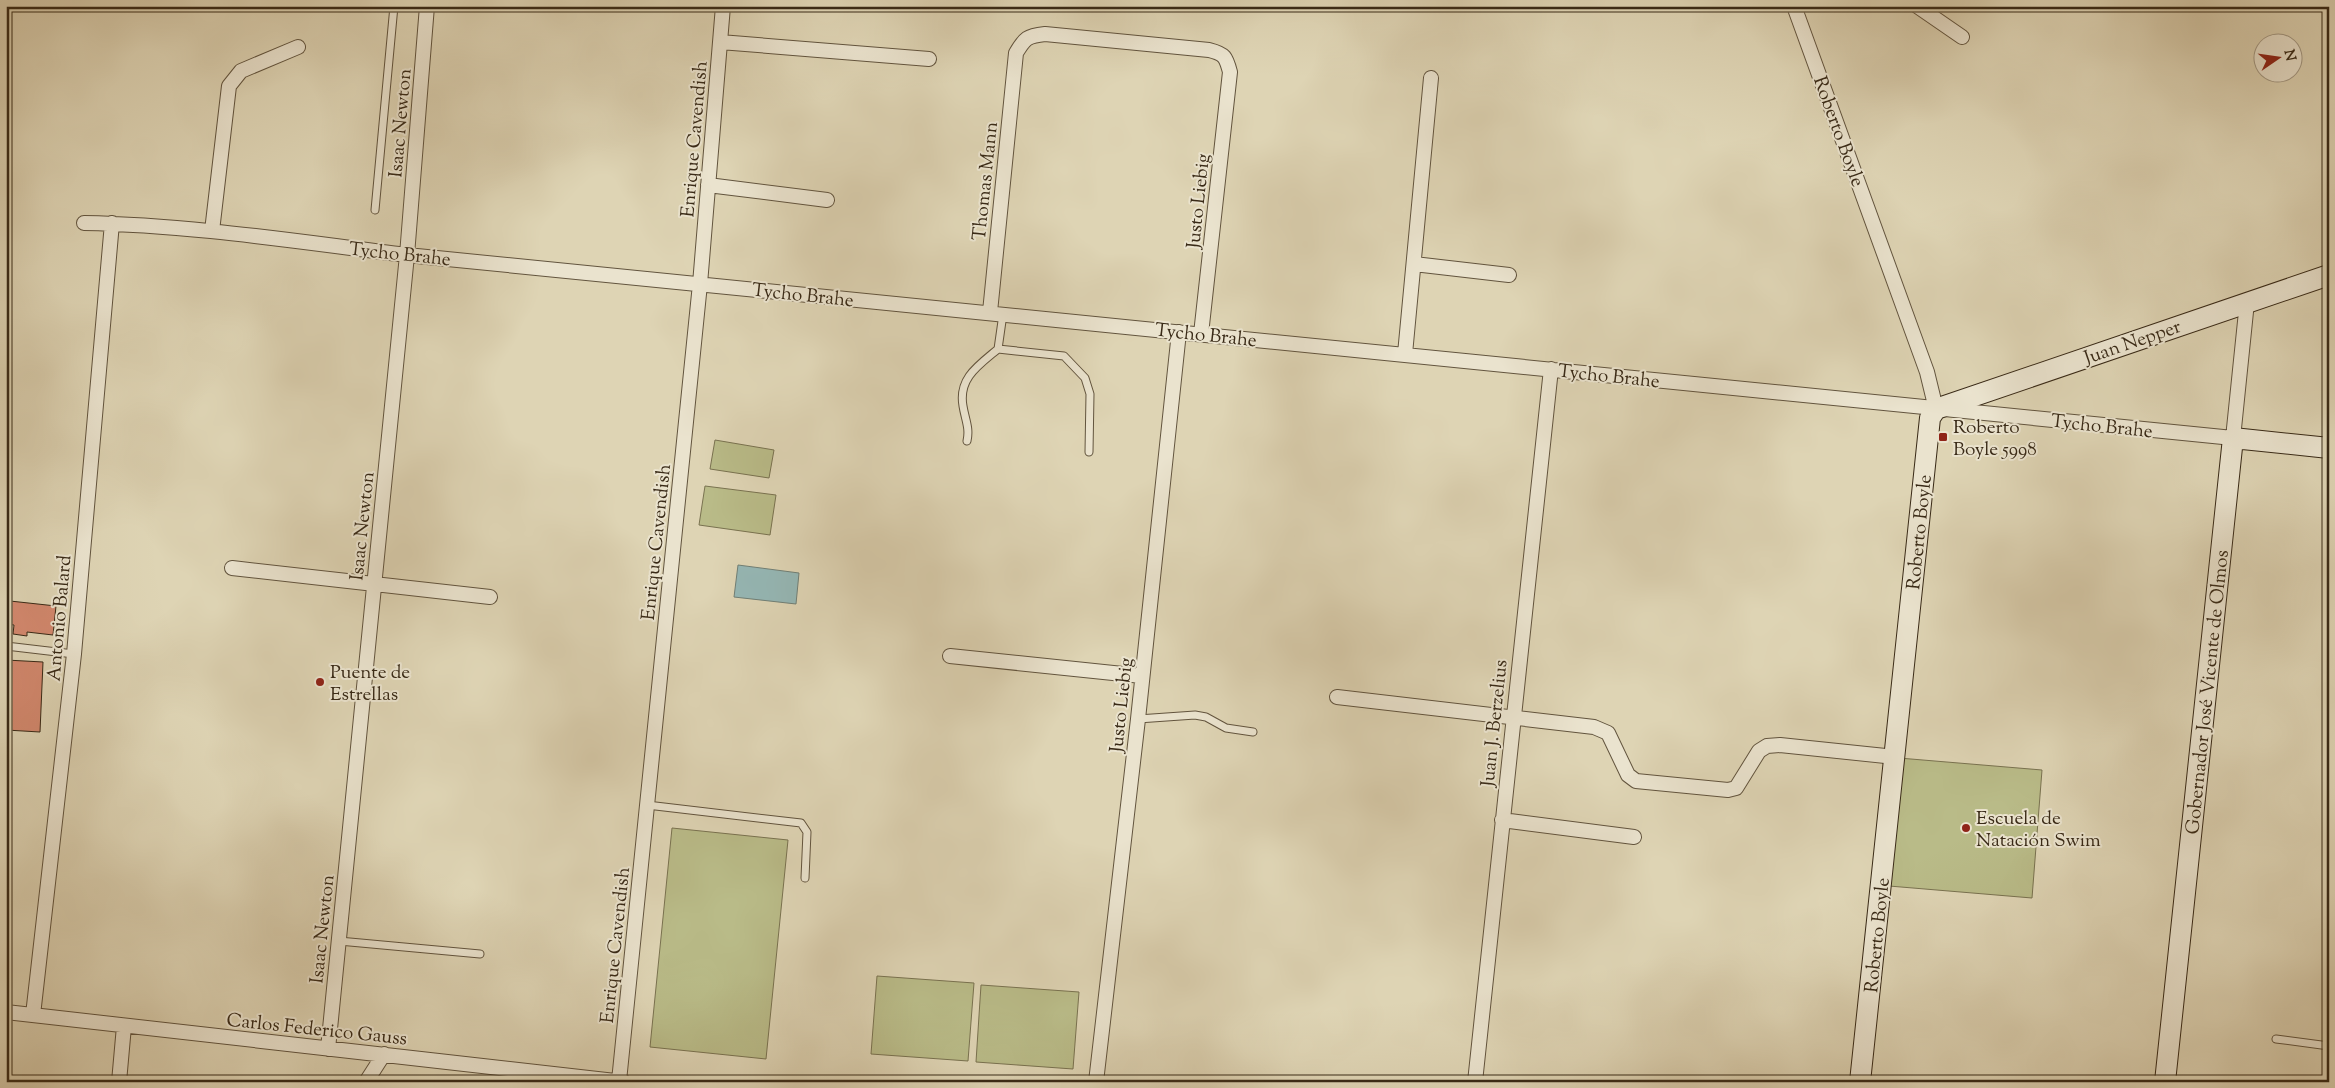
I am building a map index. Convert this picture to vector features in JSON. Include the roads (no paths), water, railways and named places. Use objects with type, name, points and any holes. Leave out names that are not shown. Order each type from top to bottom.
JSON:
[{"type":"main road","name":"Juan Nepper","points":[[1936,408],[2329,275]]},
{"type":"main road","name":"Roberto Boyle","points":[[1860,1082],[1896,757],[1927,433],[1930,418],[1936,408]]},
{"type":"main road","name":"Tycho Brahe","points":[[2233,438],[2329,448]]},
{"type":"main road","name":"Gobernador José Vicente de Olmos","points":[[2165,1082],[2233,438]]},
{"type":"street","name":"Isaac Newton","points":[[328,1048],[407,255],[427,6]]},
{"type":"street","name":"Enrique Cavendish","points":[[612,1081],[647,805],[700,284],[723,6]]},
{"type":"street","name":"Roberto Boyle","points":[[1794,6],[1927,372],[1936,408]]},
{"type":"street","points":[[1917,6],[1962,36]]},
{"type":"street","name":"Thomas Mann","points":[[996,313],[1016,53],[1024,39],[1045,34],[1209,50],[1221,53],[1227,61],[1230,72]]},
{"type":"street","points":[[720,42],[929,59]]},
{"type":"street","points":[[212,231],[229,86],[241,71],[298,47]]},
{"type":"street","name":"Justo Liebig","points":[[1201,334],[1230,72]]},
{"type":"street","points":[[1405,354],[1432,78]]},
{"type":"street","points":[[708,185],[826,200]]},
{"type":"street","name":"Tycho Brahe","points":[[84,223],[112,223],[212,231],[407,255],[2233,438]]},
{"type":"street","name":"Antonio Balard","points":[[34,1016],[74,654],[112,223]]},
{"type":"street","points":[[1414,264],[1509,275]]},
{"type":"street","name":"Gobernador José Vicente de Olmos","points":[[2233,438],[2247,302]]},
{"type":"street","name":"Justo Liebig","points":[[1096,1082],[1138,719],[1179,332]]},
{"type":"street","name":"Juan J. Berzelius","points":[[1475,1082],[1512,716],[1551,369]]},
{"type":"street","points":[[232,568],[490,597]]},
{"type":"street","points":[[950,656],[1142,676]]},
{"type":"street","points":[[1337,697],[1594,726],[1608,734],[1628,775],[1636,781],[1645,782],[1728,790],[1736,788],[1759,752],[1767,746],[1780,745],[1896,757]]},
{"type":"street","points":[[1502,820],[1634,837]]},
{"type":"street","name":"Carlos Federico Gauss","points":[[6,1012],[624,1082]]},
{"type":"street","points":[[119,1082],[124,1026]]},
{"type":"street","points":[[366,1082],[384,1054]]},
{"type":"lane","points":[[375,210],[394,6]]},
{"type":"lane","points":[[996,313],[998,349]]},
{"type":"lane","points":[[967,441],[969,432],[963,406],[966,379],[972,369],[998,349],[1064,356],[1085,378],[1090,394],[1089,452]]},
{"type":"lane","points":[[6,646],[74,654]]},
{"type":"lane","points":[[1138,719],[1195,715],[1226,728],[1253,732]]},
{"type":"lane","points":[[647,805],[801,823],[807,832],[805,878]]},
{"type":"lane","points":[[339,941],[480,954]]},
{"type":"lane","points":[[2276,1039],[2329,1046]]},
{"type":"water","points":[[738,565],[799,573],[796,604],[734,597]]},
{"type":"place","name":"Roberto Boyle 5998","points":[[1943,437]]},
{"type":"place","name":"Puente de Estrellas","points":[[320,682]]},
{"type":"place","name":"Escuela de Natación Swim","points":[[1966,828]]}]
